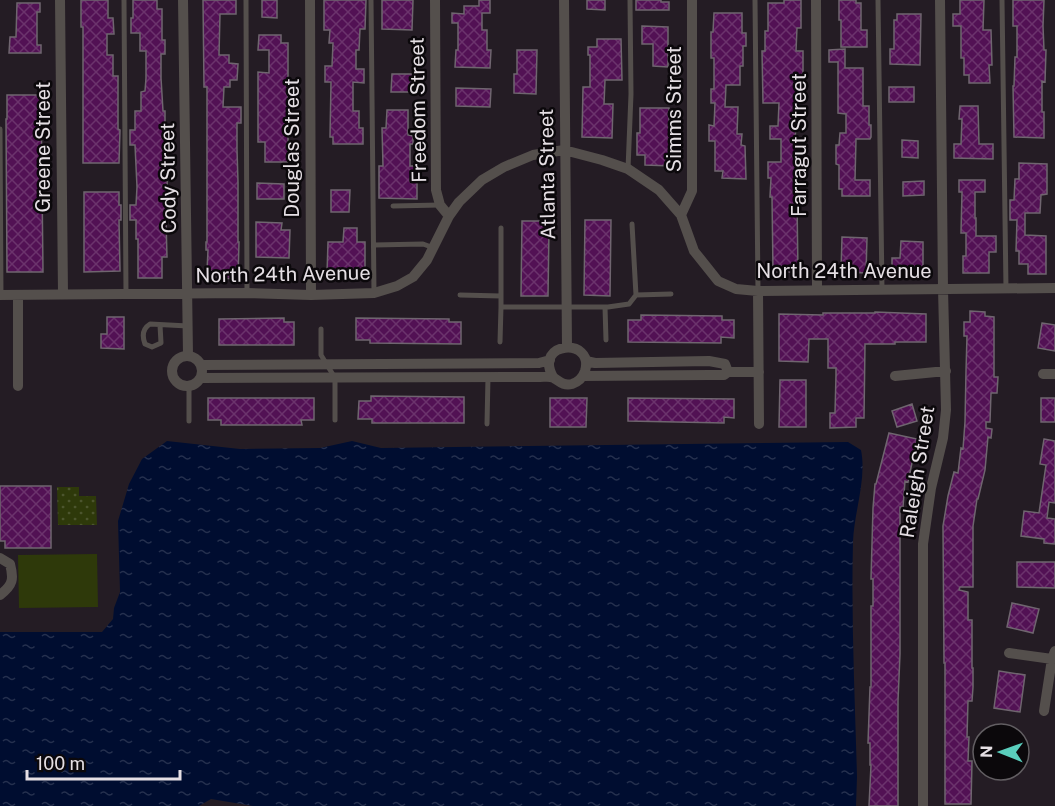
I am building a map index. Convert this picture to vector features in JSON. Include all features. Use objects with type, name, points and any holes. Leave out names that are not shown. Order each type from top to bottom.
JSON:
[{"type":"street","name":"Greene Street","points":[[60,0],[63,294]]},
{"type":"street","name":"Cody Street","points":[[183,0],[188,356]]},
{"type":"street","name":"Douglas Street","points":[[309,0],[311,295]]},
{"type":"street","name":"Freedom Street","points":[[435,0],[436,190],[440,205],[449,216]]},
{"type":"street","name":"Atlanta Street","points":[[564,0],[567,347]]},
{"type":"street","name":"Simms Street","points":[[681,215],[692,191],[692,0]]},
{"type":"street","name":"Farragut Street","points":[[816,0],[817,290]]},
{"type":"street","name":"Raleigh Street","points":[[923,806],[923,544],[946,410],[940,0]]},
{"type":"street","name":"North 24th Avenue","points":[[1,295],[374,293],[397,286],[413,277],[427,260],[449,216],[459,202],[482,180],[504,166],[533,155],[564,150],[628,169],[659,190],[681,215],[694,251],[717,281],[736,289],[758,291],[1055,288]]},
{"type":"street","points":[[758,291],[759,424]]},
{"type":"street","points":[[18,295],[18,386]]},
{"type":"street","points":[[567,347],[579,350],[586,366],[583,376],[572,384],[558,382],[550,372],[550,360],[556,351],[567,347]]},
{"type":"street","points":[[183,356],[194,357],[202,365],[201,378],[193,385],[184,386],[175,380],[172,371],[175,362],[183,356]]},
{"type":"street","points":[[202,365],[539,363],[550,360]]},
{"type":"street","points":[[585,361],[595,363],[709,361],[725,364],[728,372]]},
{"type":"street","points":[[895,376],[946,371]]},
{"type":"street","points":[[583,376],[724,375],[728,372],[759,372]]},
{"type":"street","points":[[1042,374],[1055,374]]},
{"type":"street","points":[[201,378],[553,377]]},
{"type":"street","points":[[0,558],[10,564],[14,577],[9,587],[0,595]]},
{"type":"street","points":[[1009,653],[1053,655],[1044,711]]},
{"type":"lane","points":[[124,0],[126,294]]},
{"type":"lane","points":[[246,0],[247,293]]},
{"type":"lane","points":[[371,0],[374,293]]},
{"type":"lane","points":[[628,169],[631,94],[630,0]]},
{"type":"lane","points":[[755,0],[758,291]]},
{"type":"lane","points":[[878,0],[882,290]]},
{"type":"lane","points":[[1002,0],[1006,288]]},
{"type":"lane","points":[[0,129],[1,295]]},
{"type":"lane","points":[[393,206],[440,205]]},
{"type":"lane","points":[[501,307],[605,307],[629,304],[636,295],[632,224]]},
{"type":"lane","points":[[500,342],[501,228]]},
{"type":"lane","points":[[374,245],[423,244],[434,248]]},
{"type":"lane","points":[[636,295],[671,294]]},
{"type":"lane","points":[[460,295],[501,296]]},
{"type":"lane","points":[[605,307],[606,340]]},
{"type":"lane","points":[[160,325],[161,343],[152,347],[145,344],[143,331],[150,324],[188,326]]},
{"type":"lane","points":[[321,329],[321,355],[335,378],[335,420]]},
{"type":"lane","points":[[488,377],[488,424]]},
{"type":"lane","points":[[189,386],[189,421]]},
{"type":"green space","points":[[57,487],[79,487],[79,496],[96,496],[97,525],[58,525]]},
{"type":"green space","points":[[97,554],[98,607],[19,608],[18,555]]},
{"type":"water","points":[[167,441],[240,449],[320,448],[352,441],[381,448],[848,442],[861,450],[862,461],[853,542],[856,806],[253,806],[211,799],[199,806],[0,806],[0,632],[102,632],[113,619],[120,592],[118,521],[129,484],[142,459]]},
{"type":"building","points":[[81,0],[108,0],[108,18],[113,18],[114,34],[107,34],[107,55],[113,55],[113,76],[118,76],[119,163],[83,163]]},
{"type":"building","points":[[133,0],[157,0],[157,9],[162,9],[162,40],[165,40],[165,54],[161,54],[161,78],[165,136],[167,136],[168,211],[166,220],[167,257],[162,257],[162,278],[138,278],[136,220],[130,220],[130,205],[136,205],[137,187],[135,145],[130,145],[130,130],[135,130],[135,111],[141,111],[141,92],[145,91],[146,78],[146,51],[140,51],[140,33],[131,33]]},
{"type":"building","points":[[203,0],[236,0],[236,14],[220,14],[219,55],[229,55],[229,63],[238,64],[237,80],[230,80],[230,87],[224,87],[223,107],[241,107],[241,123],[237,123],[238,279],[216,278],[216,271],[207,271],[207,87],[204,87]]},
{"type":"building","points":[[262,0],[277,0],[277,18],[262,17]]},
{"type":"building","points":[[324,0],[366,0],[365,29],[360,29],[359,50],[356,50],[356,69],[364,69],[364,83],[353,82],[353,111],[359,111],[359,128],[363,128],[363,144],[333,144],[333,137],[330,137],[331,82],[325,82],[325,66],[332,66],[333,43],[329,43],[330,30],[324,30]]},
{"type":"building","points":[[382,0],[413,0],[412,30],[382,29]]},
{"type":"building","points":[[479,0],[490,0],[490,13],[482,13],[482,30],[487,30],[487,50],[491,50],[490,68],[455,67],[456,50],[458,50],[458,23],[452,23],[452,13],[464,14],[464,6],[479,6]]},
{"type":"building","points":[[587,0],[605,0],[605,10],[587,9]]},
{"type":"building","points":[[636,0],[669,2],[669,10],[636,10]]},
{"type":"building","points":[[784,0],[801,0],[801,28],[797,28],[796,51],[803,51],[803,103],[797,103],[795,143],[800,144],[798,177],[795,178],[798,272],[773,272],[772,197],[770,197],[771,178],[768,178],[768,162],[781,162],[781,139],[770,139],[770,126],[778,126],[779,103],[763,103],[762,51],[765,51],[765,31],[768,31],[768,3],[784,3]]},
{"type":"building","points":[[839,0],[856,0],[856,3],[861,3],[861,30],[867,30],[867,47],[841,47]]},
{"type":"building","points":[[960,0],[984,0],[983,30],[991,30],[990,83],[969,83],[969,75],[964,75],[964,58],[961,58],[961,26],[953,26],[953,14],[960,14]]},
{"type":"building","points":[[1013,0],[1044,0],[1043,26],[1044,50],[1046,50],[1045,82],[1042,81],[1042,112],[1044,112],[1044,138],[1014,137],[1013,86],[1015,57],[1017,57],[1017,26],[1013,26]]},
{"type":"building","points":[[17,3],[40,3],[40,12],[37,12],[37,45],[41,45],[41,53],[9,53],[10,37],[16,37]]},
{"type":"building","points":[[714,13],[742,13],[742,33],[746,33],[746,46],[743,46],[743,66],[740,66],[740,85],[726,85],[725,107],[738,107],[737,134],[742,134],[741,145],[745,146],[746,179],[722,178],[723,171],[715,171],[715,141],[709,141],[709,125],[714,126],[715,103],[711,103],[711,89],[714,89],[711,32],[713,32]]},
{"type":"building","points":[[897,14],[921,14],[920,65],[890,64],[890,49],[894,49],[894,20],[897,20]]},
{"type":"building","points":[[642,26],[668,27],[668,67],[653,66],[653,44],[642,44]]},
{"type":"building","points":[[259,35],[281,35],[281,43],[288,43],[288,162],[265,162],[265,142],[258,142],[258,72],[269,73],[269,50],[258,50]]},
{"type":"building","points":[[597,39],[621,39],[622,80],[605,80],[604,104],[613,104],[612,138],[582,137],[583,87],[590,87],[588,47],[597,47]]},
{"type":"building","points":[[845,49],[845,68],[863,68],[863,106],[869,106],[871,137],[870,139],[856,139],[855,180],[870,180],[870,196],[842,196],[842,189],[839,189],[836,145],[839,145],[840,133],[846,133],[846,114],[838,113],[838,62],[829,62],[829,50]]},
{"type":"building","points":[[517,50],[537,50],[536,94],[514,93]]},
{"type":"building","points":[[392,74],[413,74],[412,92],[391,92]]},
{"type":"building","points":[[889,87],[914,87],[914,102],[889,102]]},
{"type":"building","points":[[456,88],[491,89],[490,107],[456,106]]},
{"type":"building","points":[[7,95],[41,95],[43,272],[7,272]]},
{"type":"building","points":[[960,106],[978,106],[979,144],[993,144],[993,159],[954,158],[954,144],[961,144]]},
{"type":"building","points":[[640,108],[669,108],[672,166],[645,165],[645,155],[637,155]]},
{"type":"building","points":[[387,110],[408,110],[408,135],[413,136],[413,144],[410,144],[410,166],[417,166],[417,199],[379,198],[379,166],[383,166],[382,128],[386,128]]},
{"type":"building","points":[[902,140],[918,141],[918,158],[902,157]]},
{"type":"building","points":[[1019,163],[1047,164],[1047,194],[1041,195],[1040,213],[1025,213],[1025,235],[1046,236],[1046,274],[1028,274],[1028,264],[1019,264],[1019,251],[1016,251],[1017,220],[1010,220],[1010,200],[1014,200],[1015,179],[1019,179]]},
{"type":"building","points":[[959,180],[985,180],[985,192],[975,192],[975,218],[976,236],[996,236],[996,252],[989,252],[989,273],[963,273],[966,233],[961,233],[962,192],[959,192]]},
{"type":"building","points":[[924,181],[924,195],[903,196],[903,182]]},
{"type":"building","points":[[257,183],[284,184],[284,199],[257,199]]},
{"type":"building","points":[[331,190],[350,190],[349,212],[331,212]]},
{"type":"building","points":[[84,192],[119,192],[119,205],[121,205],[120,271],[84,272]]},
{"type":"building","points":[[585,220],[611,220],[610,296],[584,295]]},
{"type":"building","points":[[522,221],[545,221],[545,230],[549,230],[548,296],[521,296]]},
{"type":"building","points":[[256,222],[282,223],[281,230],[290,230],[289,258],[256,257]]},
{"type":"building","points":[[344,228],[357,228],[357,242],[365,242],[365,275],[327,274],[328,242],[343,242]]},
{"type":"building","points":[[842,237],[867,238],[866,273],[841,272]]},
{"type":"building","points":[[901,241],[923,242],[923,274],[892,274],[892,258],[900,258]]},
{"type":"building","points":[[970,311],[985,312],[985,316],[994,317],[994,377],[998,377],[997,393],[991,393],[990,422],[986,422],[986,428],[992,429],[991,438],[988,437],[985,470],[973,526],[973,587],[960,587],[959,590],[968,592],[968,620],[972,620],[973,687],[972,701],[968,701],[967,737],[969,737],[968,761],[971,761],[971,804],[945,804],[943,526],[954,472],[958,473],[961,448],[963,449],[967,336],[964,336],[964,322],[970,322]]},
{"type":"building","points":[[823,313],[926,314],[926,342],[865,344],[864,418],[856,418],[856,427],[830,428],[830,413],[835,413],[836,368],[828,368],[828,339],[809,339],[808,362],[779,361],[779,314],[823,315]]},
{"type":"building","points":[[641,315],[722,316],[722,320],[734,320],[734,338],[721,337],[721,343],[628,342],[628,320],[641,320]]},
{"type":"building","points":[[107,317],[124,317],[124,349],[101,348],[101,334],[107,334]]},
{"type":"building","points":[[284,318],[284,322],[294,322],[294,345],[219,345],[219,319]]},
{"type":"building","points":[[356,318],[449,319],[449,322],[461,322],[461,344],[370,343],[370,340],[356,340]]},
{"type":"building","points":[[1042,323],[1055,325],[1055,351],[1038,348]]},
{"type":"building","points":[[780,380],[806,380],[806,427],[779,427]]},
{"type":"building","points":[[371,396],[464,397],[464,423],[372,423],[372,419],[358,419],[359,401],[371,401]]},
{"type":"building","points":[[208,398],[314,398],[314,420],[301,420],[302,425],[221,425],[221,420],[208,420]]},
{"type":"building","points":[[550,398],[587,398],[586,427],[550,427]]},
{"type":"building","points":[[628,398],[734,399],[734,418],[724,417],[724,423],[628,421]]},
{"type":"building","points":[[1041,398],[1055,398],[1055,422],[1041,422]]},
{"type":"building","points":[[912,404],[917,421],[897,427],[892,411]]},
{"type":"building","points":[[889,433],[917,439],[908,482],[905,481],[903,507],[900,507],[898,806],[869,806],[871,765],[870,743],[868,743],[871,606],[873,606],[873,579],[871,579],[873,508],[875,484]]},
{"type":"building","points":[[1044,439],[1055,441],[1055,503],[1049,502],[1047,518],[1055,519],[1055,544],[1044,543],[1044,539],[1021,536],[1024,511],[1039,513],[1046,465],[1040,464]]},
{"type":"building","points":[[0,486],[51,486],[51,548],[5,548],[5,541],[0,541]]},
{"type":"building","points":[[1017,562],[1055,562],[1055,588],[1017,587]]},
{"type":"building","points":[[1012,603],[1039,609],[1033,633],[1007,627]]},
{"type":"building","points":[[999,671],[1025,675],[1020,712],[994,708]]}]
